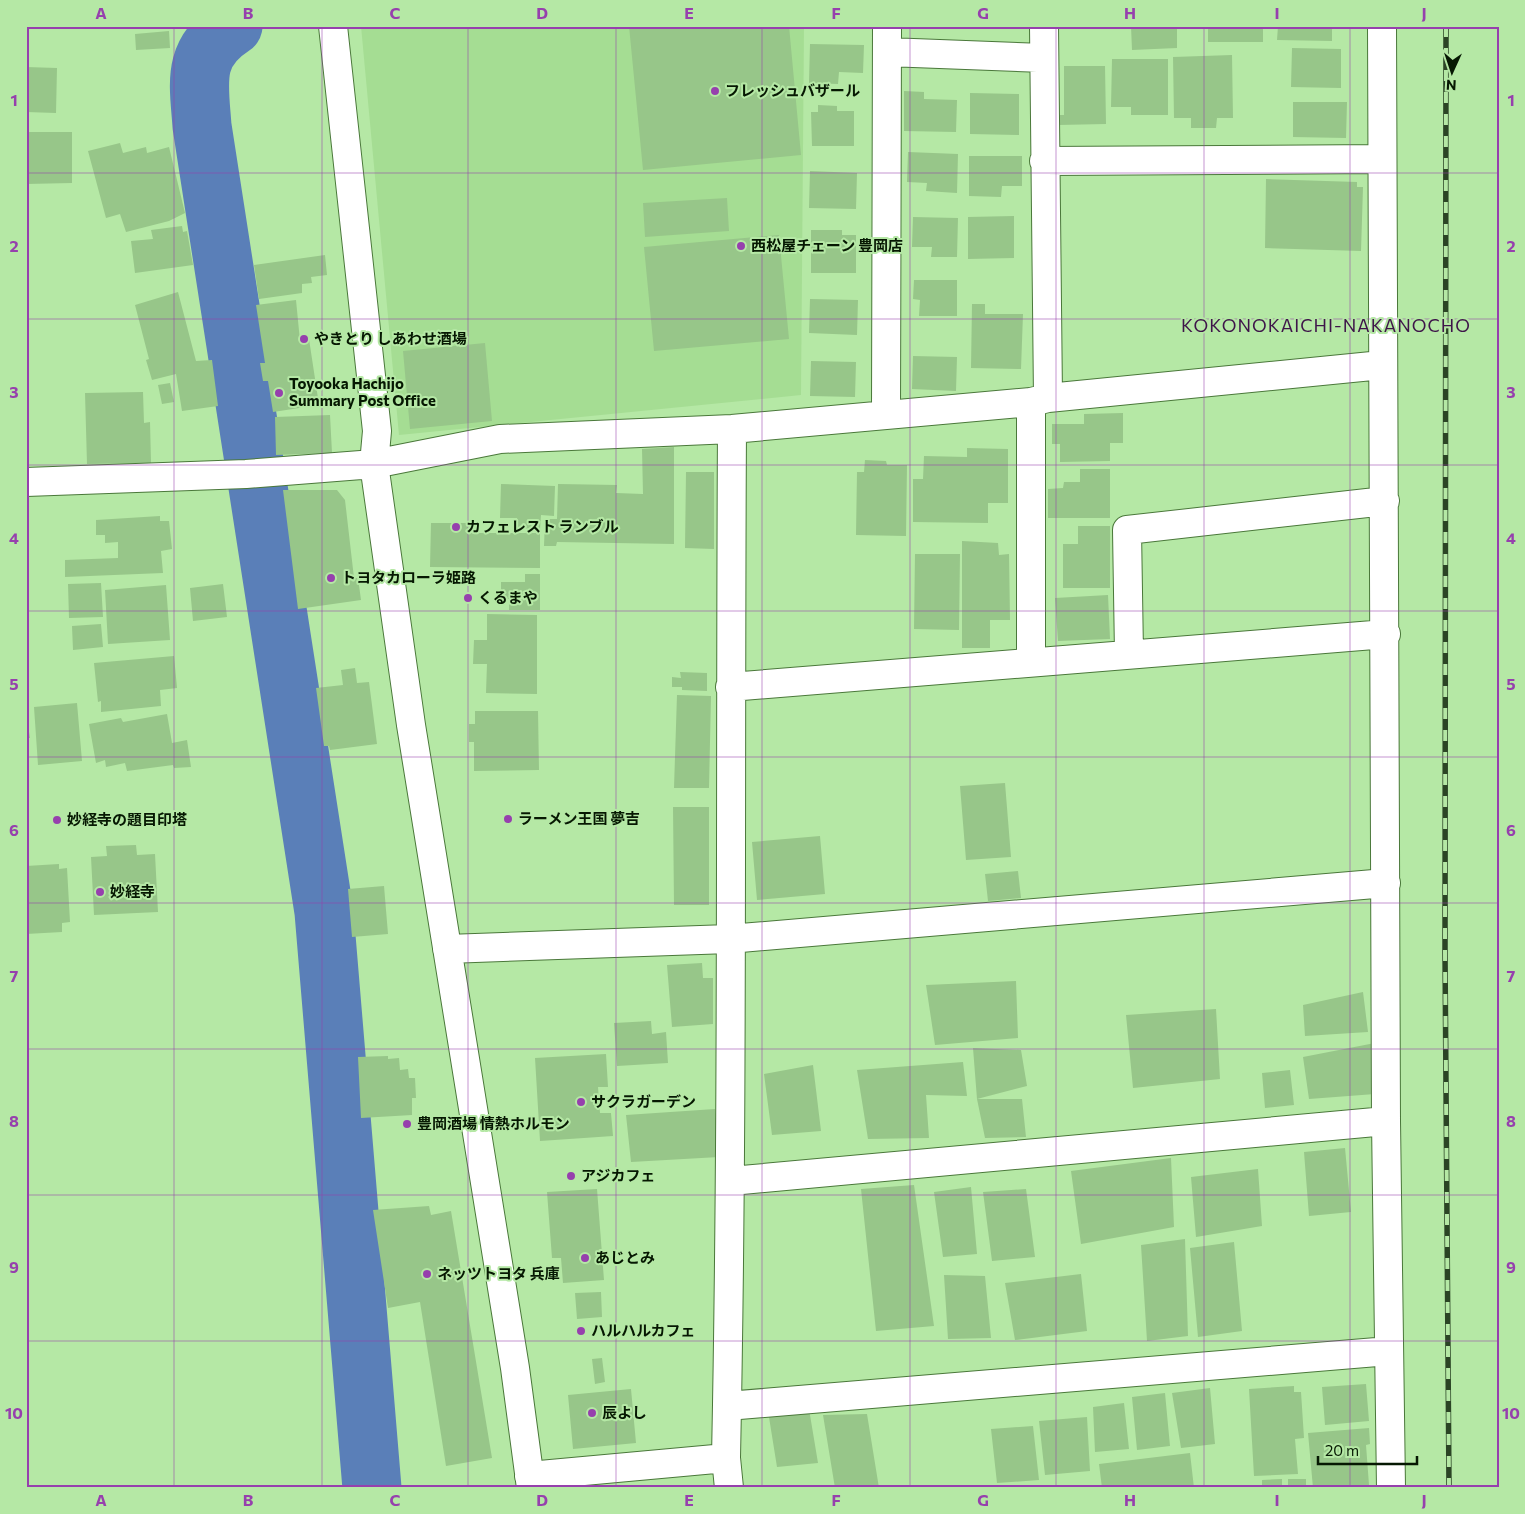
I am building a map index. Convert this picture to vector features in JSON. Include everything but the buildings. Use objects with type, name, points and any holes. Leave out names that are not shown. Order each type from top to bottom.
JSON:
[{"type":"street","points":[[333,26],[377,430],[374,464],[446,949],[515,1368],[530,1482],[726,1458]]},
{"type":"street","points":[[1031,662],[1044,161],[1044,26]]},
{"type":"street","points":[[1382,26],[1382,365],[1386,634],[1386,1121],[1391,1488]]},
{"type":"street","points":[[886,414],[887,39],[1044,58]]},
{"type":"street","points":[[1044,161],[1382,159]]},
{"type":"street","points":[[26,482],[258,473],[374,464],[500,439],[732,429],[1382,365]]},
{"type":"street","points":[[729,1488],[726,1458],[730,1181],[729,939],[732,429]]},
{"type":"street","points":[[1129,654],[1127,530],[1385,501]]},
{"type":"street","points":[[730,687],[1386,634]]},
{"type":"street","points":[[446,949],[729,939],[1386,883]]},
{"type":"street","points":[[730,1181],[1386,1121]]},
{"type":"street","points":[[727,1406],[1389,1352]]},
{"type":"shaded area","points":[[361,26],[804,26],[801,395],[399,435]]},
{"type":"waterway","points":[[233,26],[219,36],[204,58],[199,83],[202,126],[324,912],[372,1488]]},
{"type":"railway","points":[[1446,26],[1445,952],[1449,1488]]},
{"type":"place","name":"フレッシュバザール","points":[[715,91]]},
{"type":"place","name":"西松屋チェーン 豊岡店","points":[[741,246]]},
{"type":"place","name":"やきとり しあわせ酒場","points":[[304,339]]},
{"type":"place","name":"Toyooka Hachijo Summary Post Office","points":[[279,393]]},
{"type":"place","name":"カフェレスト ランブル","points":[[456,527]]},
{"type":"place","name":"トヨタカローラ姫路","points":[[331,578]]},
{"type":"place","name":"くるまや","points":[[468,598]]},
{"type":"place","name":"ラーメン王国 夢吉","points":[[508,819]]},
{"type":"place","name":"妙経寺の題目印塔","points":[[57,820]]},
{"type":"place","name":"妙経寺","points":[[100,892]]},
{"type":"place","name":"サクラガーデン","points":[[581,1102]]},
{"type":"place","name":"豊岡酒場 情熱ホルモン","points":[[407,1124]]},
{"type":"place","name":"アジカフェ","points":[[571,1176]]},
{"type":"place","name":"あじとみ","points":[[585,1258]]},
{"type":"place","name":"ネッツトヨタ 兵庫","points":[[427,1274]]},
{"type":"place","name":"ハルハルカフェ","points":[[581,1331]]},
{"type":"place","name":"辰よし","points":[[592,1413]]},
{"type":"district","name":"KOKONOKAICHI-NAKANOCHO","points":[[1326,326]]}]
